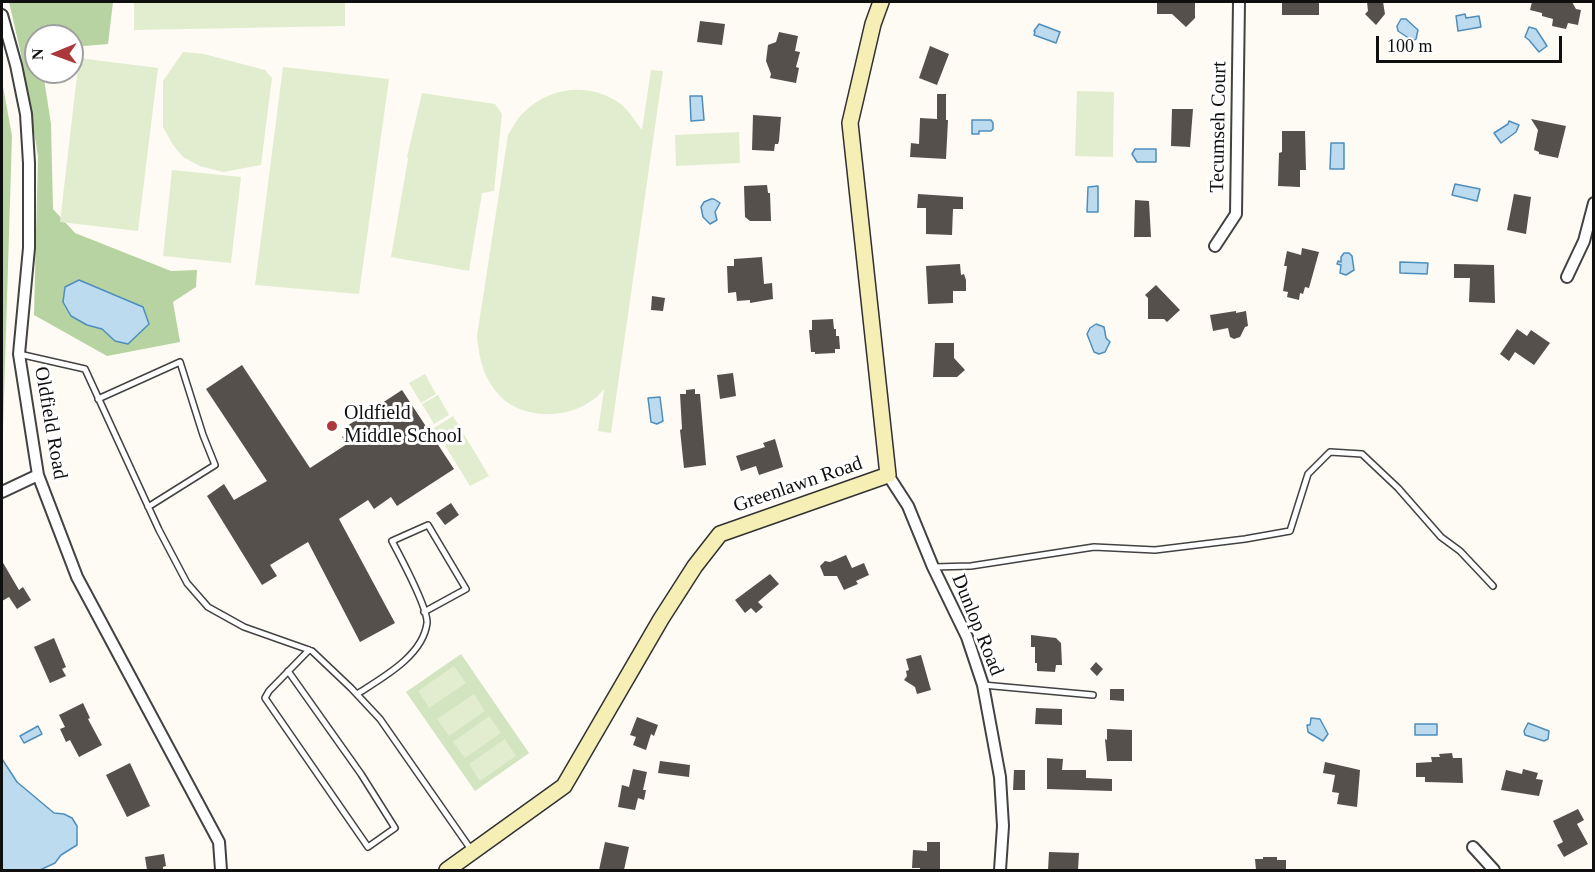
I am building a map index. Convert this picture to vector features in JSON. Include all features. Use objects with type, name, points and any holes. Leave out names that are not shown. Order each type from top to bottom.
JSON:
[{"type":"main road","name":"Greenlawn Road","points":[[447,870],[564,786],[661,619],[695,566],[720,534],[888,475],[850,123],[873,24],[881,2]]},
{"type":"street","name":"Tecumseh Court","points":[[1215,246],[1236,214],[1239,2]]},
{"type":"street","name":"Oldfield Road","points":[[2,15],[16,65],[26,114],[29,163],[28,248],[20,354],[38,476],[77,577],[219,842],[221,870]]},
{"type":"street","points":[[1567,277],[1584,242],[1593,203]]},
{"type":"street","name":"Dunlop Road","points":[[888,475],[908,506],[933,567],[967,637],[983,686],[1000,777],[1003,826],[1000,870]]},
{"type":"street","points":[[2,492],[38,476]]},
{"type":"street","points":[[1473,847],[1494,870]]},
{"type":"lane","points":[[20,354],[85,369],[148,507],[187,583],[208,607],[244,627],[309,650],[357,694],[380,719],[473,852]]},
{"type":"lane","points":[[98,399],[180,362],[202,435],[215,465],[148,507]]},
{"type":"lane","points":[[933,567],[971,566],[1094,547],[1155,550],[1290,531],[1308,474],[1330,452],[1362,454],[1398,488],[1441,537],[1460,551],[1493,586]]},
{"type":"lane","points":[[357,694],[394,671],[418,646],[427,622],[411,578],[392,541],[428,525],[466,589],[424,612]]},
{"type":"lane","points":[[288,671],[361,774],[395,828],[368,847],[266,699],[269,691],[288,671],[309,650]]},
{"type":"lane","points":[[983,686],[1093,694]]},
{"type":"green space","points":[[9,2],[113,2],[108,44],[84,46],[84,24],[24,24],[24,72]]},
{"type":"green space","points":[[134,2],[345,2],[345,26],[134,30]]},
{"type":"green space","points":[[183,52],[204,54],[265,70],[272,78],[261,165],[223,172],[200,166],[183,157],[173,145],[163,127],[163,81]]},
{"type":"green space","points":[[84,59],[158,68],[138,231],[60,222],[76,84],[84,84]]},
{"type":"green space","points":[[283,67],[389,79],[359,294],[255,285]]},
{"type":"green space","points":[[651,70],[663,71],[611,433],[598,431],[604,389],[593,400],[580,407],[549,414],[533,413],[505,400],[494,389],[487,377],[480,357],[477,336],[508,135],[515,123],[524,112],[545,97],[569,90],[582,90],[606,96],[618,102],[642,130]]},
{"type":"green space","points":[[2,81],[12,136],[3,428],[2,428]]},
{"type":"green space","points":[[26,84],[45,84],[51,124],[53,209],[75,233],[171,271],[197,270],[196,287],[173,302],[180,342],[107,356],[34,315],[38,156]],"holes":[[[95,286],[121,300],[143,307],[149,324],[128,344],[115,341],[102,329]]]},
{"type":"green space","points":[[1077,91],[1114,92],[1113,157],[1075,156]]},
{"type":"green space","points":[[422,93],[495,104],[502,114],[494,191],[482,193],[469,271],[391,257],[407,157]]},
{"type":"green space","points":[[739,132],[740,163],[676,166],[675,135]]},
{"type":"green space","points":[[172,170],[241,177],[231,263],[163,256]]},
{"type":"green space","points":[[425,374],[436,394],[421,403],[409,383]]},
{"type":"green space","points":[[438,395],[449,415],[434,424],[422,404]]},
{"type":"green space","points":[[453,416],[489,476],[470,486],[434,428]]},
{"type":"green space","points":[[461,654],[529,753],[475,791],[406,692]]},
{"type":"green space","points":[[454,666],[466,683],[429,708],[418,691]]},
{"type":"green space","points":[[474,694],[485,711],[449,736],[437,719]]},
{"type":"green space","points":[[489,716],[501,733],[465,758],[453,742]]},
{"type":"green space","points":[[505,739],[516,756],[480,781],[469,764]]},
{"type":"water","points":[[1465,14],[1466,18],[1479,16],[1481,27],[1458,31],[1456,16]]},
{"type":"water","points":[[1401,19],[1406,19],[1418,30],[1416,39],[1413,41],[1398,31],[1397,26]]},
{"type":"water","points":[[1039,24],[1060,32],[1056,43],[1034,35]]},
{"type":"water","points":[[1529,27],[1536,29],[1547,46],[1539,52],[1525,37]]},
{"type":"water","points":[[690,96],[702,96],[704,120],[691,121]]},
{"type":"water","points":[[972,120],[991,120],[993,129],[972,134]]},
{"type":"water","points":[[1509,121],[1519,125],[1516,132],[1501,143],[1494,133]]},
{"type":"water","points":[[1331,143],[1344,143],[1344,169],[1330,169]]},
{"type":"water","points":[[1135,149],[1156,149],[1156,162],[1137,162],[1132,154]]},
{"type":"water","points":[[1455,184],[1480,189],[1477,201],[1452,195]]},
{"type":"water","points":[[1098,186],[1098,212],[1087,212],[1088,187]]},
{"type":"water","points":[[711,199],[720,203],[715,212],[717,220],[710,224],[703,217],[701,207],[704,202]]},
{"type":"water","points":[[1344,253],[1352,256],[1354,270],[1346,275],[1340,273],[1341,265],[1337,264],[1338,261],[1341,262]]},
{"type":"water","points":[[1400,262],[1428,263],[1427,274],[1400,273]]},
{"type":"water","points":[[79,280],[143,307],[149,324],[128,344],[115,341],[102,329],[87,325],[71,316],[63,302],[65,287]]},
{"type":"water","points":[[1096,324],[1104,327],[1106,338],[1110,342],[1105,352],[1099,354],[1094,352],[1087,334]]},
{"type":"water","points":[[660,397],[663,421],[657,424],[651,422],[648,398]]},
{"type":"water","points":[[1311,718],[1320,719],[1328,734],[1323,741],[1308,732],[1307,725],[1310,725]]},
{"type":"water","points":[[1528,723],[1549,731],[1548,739],[1544,741],[1525,735],[1524,731]]},
{"type":"water","points":[[1415,724],[1437,724],[1437,735],[1415,735]]},
{"type":"water","points":[[38,726],[42,734],[24,743],[20,736]]},
{"type":"water","points":[[2,759],[17,782],[54,813],[72,818],[77,826],[77,845],[61,855],[55,863],[40,870],[2,870]]},
{"type":"building","points":[[1157,2],[1195,2],[1195,18],[1186,27],[1172,14],[1157,14]]},
{"type":"building","points":[[1282,2],[1319,2],[1319,15],[1282,15]]},
{"type":"building","points":[[1367,2],[1383,2],[1385,14],[1376,25],[1365,14],[1368,11]]},
{"type":"building","points":[[1532,2],[1572,2],[1576,9],[1581,10],[1578,25],[1568,23],[1566,29],[1552,26],[1553,19],[1530,10]]},
{"type":"building","points":[[700,21],[725,24],[722,45],[697,42]]},
{"type":"building","points":[[779,32],[798,36],[795,51],[800,52],[796,67],[799,68],[796,83],[770,78],[771,74],[766,61],[768,45],[776,42]]},
{"type":"building","points":[[930,46],[949,54],[937,85],[919,78]]},
{"type":"building","points":[[937,94],[946,94],[946,120],[948,120],[946,159],[910,157],[911,143],[919,144],[920,118],[937,119]]},
{"type":"building","points":[[1172,109],[1193,109],[1190,147],[1171,146]]},
{"type":"building","points":[[753,115],[781,117],[779,141],[775,144],[774,151],[752,150]]},
{"type":"building","points":[[1531,119],[1566,126],[1558,158],[1539,154],[1534,150],[1538,130]]},
{"type":"building","points":[[1282,131],[1305,131],[1306,170],[1300,170],[1300,187],[1278,186]]},
{"type":"building","points":[[767,185],[768,193],[770,193],[771,221],[750,221],[745,217],[744,186]]},
{"type":"building","points":[[918,194],[963,197],[963,209],[953,209],[952,235],[926,234],[926,208],[917,208]]},
{"type":"building","points":[[1514,194],[1531,197],[1526,234],[1507,230]]},
{"type":"building","points":[[1135,200],[1149,201],[1151,237],[1134,237]]},
{"type":"building","points":[[1302,248],[1319,252],[1309,288],[1305,287],[1303,294],[1300,293],[1299,300],[1287,297],[1288,292],[1283,291],[1287,266],[1284,266],[1287,251],[1301,255]]},
{"type":"building","points":[[762,257],[764,284],[772,283],[773,299],[750,303],[750,300],[737,301],[736,292],[728,293],[727,266],[734,266],[734,259]]},
{"type":"building","points":[[960,264],[961,275],[964,274],[966,280],[966,291],[953,291],[953,303],[928,304],[926,266]]},
{"type":"building","points":[[1454,264],[1494,265],[1495,303],[1469,302],[1470,278],[1454,278]]},
{"type":"building","points":[[1156,285],[1180,310],[1167,322],[1164,319],[1148,319],[1148,298],[1145,295]]},
{"type":"building","points":[[652,296],[665,298],[663,311],[651,310]]},
{"type":"building","points":[[1236,311],[1236,313],[1246,311],[1248,326],[1245,327],[1240,337],[1234,339],[1230,337],[1228,328],[1213,331],[1210,315]]},
{"type":"building","points":[[833,319],[836,336],[839,336],[840,349],[835,349],[835,353],[815,354],[811,352],[809,330],[812,330],[812,320]]},
{"type":"building","points":[[1517,329],[1527,336],[1531,330],[1550,343],[1534,365],[1515,352],[1509,361],[1500,354]]},
{"type":"building","points":[[935,343],[954,343],[954,358],[965,370],[957,377],[933,377]]},
{"type":"building","points":[[242,365],[310,468],[347,444],[342,437],[351,432],[347,426],[402,390],[454,469],[397,506],[391,497],[374,509],[368,500],[339,519],[395,623],[360,642],[308,542],[270,565],[277,576],[262,585],[207,496],[224,484],[234,500],[267,481],[206,389]]},
{"type":"building","points":[[733,373],[736,396],[720,399],[717,375]]},
{"type":"building","points":[[695,389],[695,394],[700,394],[706,465],[684,468],[680,430],[682,429],[680,394],[686,394],[686,390]]},
{"type":"building","points":[[775,439],[783,467],[759,475],[756,466],[741,471],[736,456],[765,447],[763,443]]},
{"type":"building","points":[[451,503],[459,515],[445,525],[436,513]]},
{"type":"building","points":[[846,555],[852,568],[864,563],[869,575],[856,581],[858,584],[844,590],[837,576],[824,576],[820,566],[825,561],[830,562]]},
{"type":"building","points":[[2,561],[19,590],[23,587],[31,600],[17,609],[9,597],[2,601]]},
{"type":"building","points":[[770,574],[779,584],[758,602],[763,607],[756,613],[751,608],[745,613],[735,600]]},
{"type":"building","points":[[1031,635],[1056,638],[1061,643],[1062,665],[1056,665],[1055,672],[1037,671],[1035,647],[1031,647]]},
{"type":"building","points":[[54,638],[66,667],[62,669],[66,676],[50,683],[34,647]]},
{"type":"building","points":[[921,655],[931,690],[917,694],[915,687],[904,680],[907,676],[906,671],[909,670],[906,659]]},
{"type":"building","points":[[1096,662],[1103,669],[1097,676],[1090,669]]},
{"type":"building","points":[[1110,689],[1124,689],[1124,701],[1110,700]]},
{"type":"building","points":[[83,703],[90,718],[88,719],[102,745],[79,757],[70,740],[66,742],[60,729],[65,727],[59,715]]},
{"type":"building","points":[[1036,708],[1062,709],[1062,725],[1035,724]]},
{"type":"building","points":[[637,717],[658,725],[654,736],[651,734],[646,750],[633,745],[636,737],[630,735]]},
{"type":"building","points":[[1107,729],[1132,730],[1132,761],[1107,761],[1105,739],[1107,740]]},
{"type":"building","points":[[1452,753],[1453,758],[1462,758],[1463,783],[1425,782],[1425,777],[1416,777],[1416,763],[1432,762],[1431,757]]},
{"type":"building","points":[[1047,758],[1063,759],[1062,770],[1086,770],[1086,778],[1112,779],[1112,791],[1047,789]]},
{"type":"building","points":[[660,761],[690,765],[689,777],[658,773]]},
{"type":"building","points":[[1325,762],[1360,770],[1357,807],[1337,804],[1339,793],[1332,792],[1335,775],[1323,773]]},
{"type":"building","points":[[130,763],[150,806],[127,817],[106,775]]},
{"type":"building","points":[[633,769],[647,772],[643,790],[646,790],[644,800],[638,798],[635,810],[618,807],[622,785],[629,787]]},
{"type":"building","points":[[1523,769],[1538,773],[1536,779],[1543,780],[1539,796],[1501,790],[1506,770],[1522,774]]},
{"type":"building","points":[[1014,770],[1025,770],[1025,790],[1013,790]]},
{"type":"building","points":[[1578,809],[1584,820],[1577,824],[1588,844],[1564,857],[1557,845],[1563,842],[1553,821]]},
{"type":"building","points":[[605,842],[629,847],[624,870],[599,870]]},
{"type":"building","points":[[927,842],[940,842],[940,870],[912,868],[913,850],[927,851]]},
{"type":"building","points":[[1049,852],[1079,853],[1078,870],[1048,870]]},
{"type":"building","points":[[164,854],[166,866],[163,870],[147,870],[145,857]]},
{"type":"building","points":[[1263,857],[1277,857],[1277,860],[1286,860],[1286,870],[1256,870],[1255,859],[1263,859]]},
{"type":"place","name":"Oldfield Middle School","points":[[332,426]]}]
